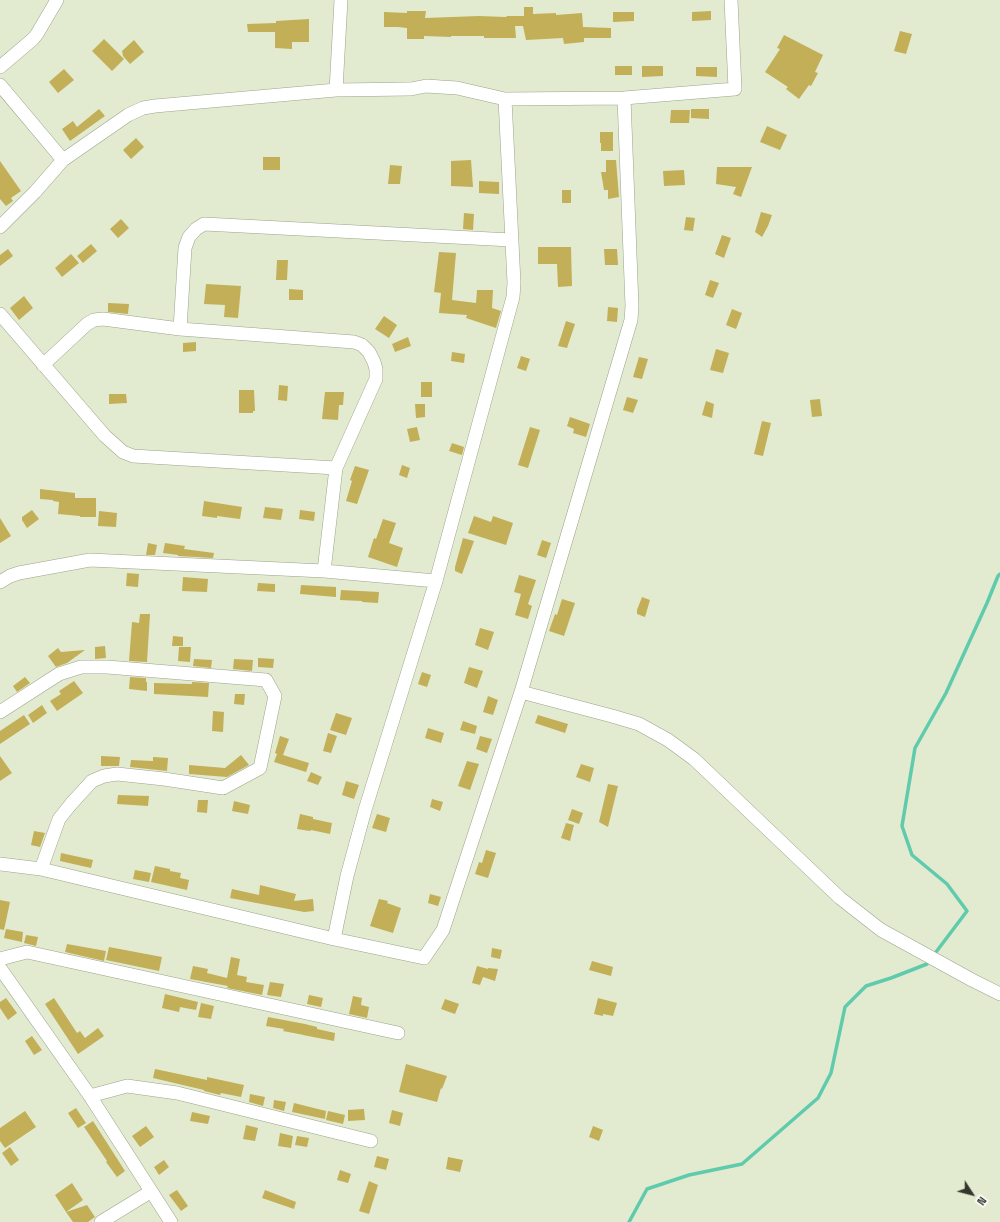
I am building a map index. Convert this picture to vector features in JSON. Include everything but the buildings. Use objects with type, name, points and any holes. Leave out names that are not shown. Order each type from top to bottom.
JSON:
[{"type":"street","points":[[0,67],[38,34],[56,0]]},
{"type":"street","points":[[336,90],[341,0]]},
{"type":"street","points":[[0,227],[35,192],[63,160],[128,115],[143,108],[336,90],[411,89],[426,86],[457,88],[505,99],[624,98],[735,89],[731,0]]},
{"type":"street","points":[[0,85],[63,160]]},
{"type":"street","points":[[0,864],[41,869],[334,939],[424,958],[443,930],[520,692],[631,320],[632,306],[624,98]]},
{"type":"street","points":[[334,939],[347,876],[365,810],[436,581],[513,297],[514,283],[505,99]]},
{"type":"street","points":[[180,329],[185,248],[189,237],[196,229],[204,224],[512,240]]},
{"type":"street","points":[[0,314],[105,436],[123,452],[133,456],[336,468]]},
{"type":"street","points":[[43,365],[87,324],[94,320],[103,319],[180,329],[354,342],[362,345],[369,352],[374,362],[376,379],[336,468],[324,571]]},
{"type":"street","points":[[0,582],[19,573],[90,560],[324,571],[436,581]]},
{"type":"street","points":[[0,712],[59,674],[81,667],[108,667],[266,680],[276,696],[260,768],[223,788],[117,774],[104,776],[92,781],[59,819],[41,869]]},
{"type":"street","points":[[520,692],[639,724],[668,740],[694,759],[840,898],[886,934],[1000,994]]},
{"type":"street","points":[[0,959],[27,952],[398,1033]]},
{"type":"street","points":[[0,968],[90,1096],[150,1192],[171,1222]]},
{"type":"street","points":[[90,1096],[127,1086],[177,1093],[371,1141]]},
{"type":"street","points":[[101,1222],[150,1192]]},
{"type":"waterway","points":[[629,1222],[647,1189],[689,1175],[742,1164],[818,1098],[831,1073],[845,1007],[866,986],[927,964],[967,911],[947,884],[912,855],[902,826],[915,748],[946,693],[1000,574]]}]
